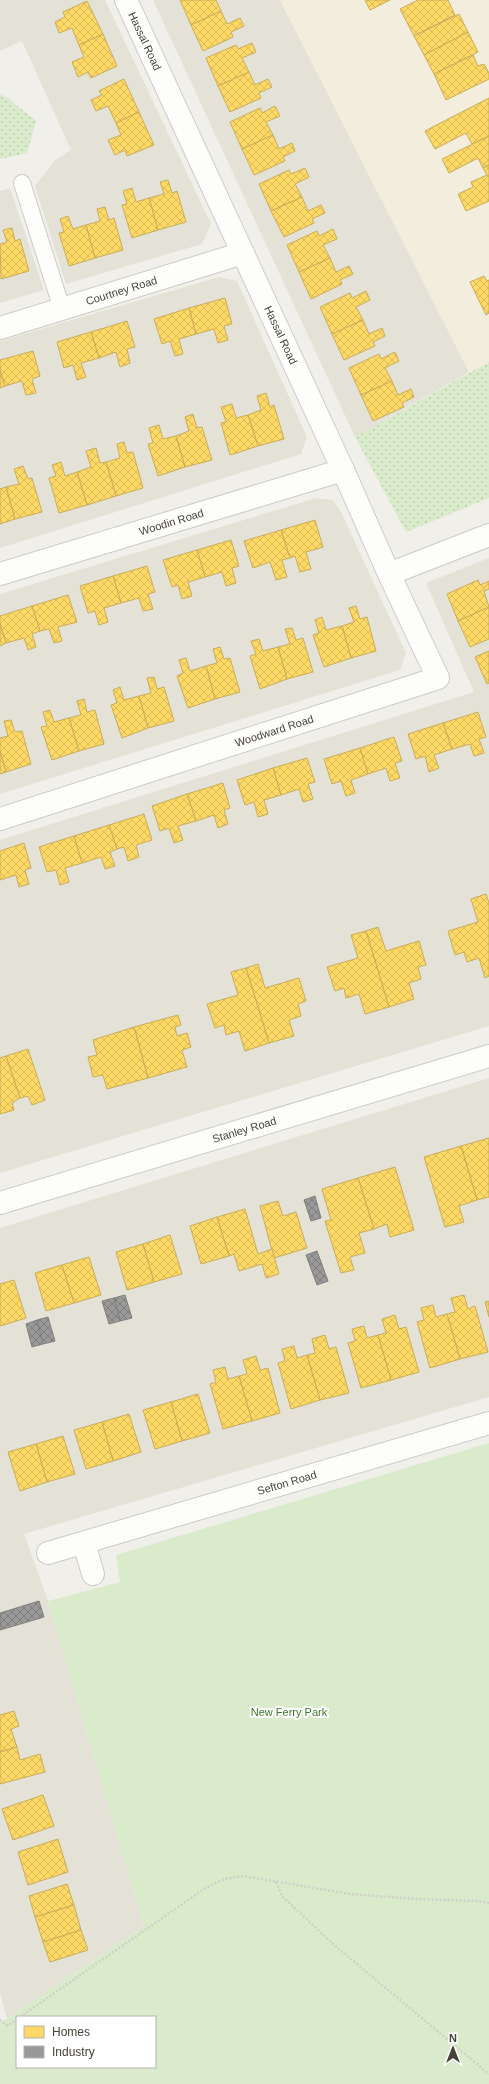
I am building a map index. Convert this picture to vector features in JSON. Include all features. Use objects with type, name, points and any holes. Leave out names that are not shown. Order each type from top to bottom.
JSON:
[{"type":"street","name":"Hassal Road","points":[[126,0],[343,470],[389,574]]},
{"type":"street","name":"Courtney Road","points":[[0,328],[243,253]]},
{"type":"street","name":"Woodin Road","points":[[0,574],[343,470]]},
{"type":"street","points":[[389,574],[489,535]]},
{"type":"street","name":"Woodward Road","points":[[0,819],[438,678],[389,574]]},
{"type":"street","name":"Stanley Road","points":[[0,1203],[489,1056]]},
{"type":"street","name":"Sefton Road","points":[[48,1553],[489,1423]]},
{"type":"street","points":[[84,1542],[93,1574]]},
{"type":"lane","points":[[22,183],[62,309]]},
{"type":"path","points":[[21,2016],[204,1889],[224,1879],[243,1876],[350,1894],[489,1903]]},
{"type":"path","points":[[276,1882],[282,1896],[334,1945],[489,2074]]},
{"type":"path","points":[[0,2020],[8,2026],[16,2020]]},
{"type":"shaded area","points":[[0,0],[105,0],[211,224],[202,244],[66,284],[35,186],[55,160],[71,150],[22,41],[0,51]]},
{"type":"shaded area","points":[[153,0],[280,0],[469,372],[355,437]]},
{"type":"shaded area","points":[[280,0],[489,0],[489,362],[469,372]]},
{"type":"shaded area","points":[[10,188],[44,290],[0,303],[0,191]]},
{"type":"shaded area","points":[[219,277],[237,281],[307,437],[301,454],[0,548],[0,341]]},
{"type":"shaded area","points":[[316,498],[332,500],[340,510],[406,653],[400,670],[0,794],[0,594]]},
{"type":"shaded area","points":[[489,558],[489,1026],[0,1173],[0,840],[474,692],[426,583]]},
{"type":"shaded area","points":[[489,1078],[489,1397],[24,1534],[48,1601],[144,1926],[7,2019],[0,1993],[0,1228]]},
{"type":"green space","points":[[0,94],[8,98],[36,121],[27,153],[0,159]]},
{"type":"green space","points":[[489,362],[489,498],[406,532],[355,437]]},
{"type":"green space","name":"New Ferry Park","points":[[489,1443],[489,2084],[0,2084],[0,2023],[144,1926],[48,1601],[120,1582],[116,1555]]},
{"type":"building: Homes","points":[[180,0],[216,0],[221,11],[191,25]]},
{"type":"building: Homes","points":[[365,0],[390,0],[370,10]]},
{"type":"building: Homes","points":[[418,0],[448,0],[455,15],[414,36],[400,9]]},
{"type":"building: Homes","points":[[87,1],[103,34],[79,45],[72,28],[59,33],[55,22],[65,17],[63,12]]},
{"type":"building: Homes","points":[[221,11],[227,24],[240,18],[244,26],[231,32],[233,37],[203,51],[191,25]]},
{"type":"building: Homes","points":[[459,14],[468,32],[424,55],[414,36]]},
{"type":"building: Homes","points":[[468,32],[478,52],[434,74],[424,55]]},
{"type":"building: Homes","points":[[103,34],[117,66],[91,78],[88,72],[78,77],[72,62],[84,57],[79,45]]},
{"type":"building: Homes","points":[[252,43],[256,52],[242,58],[249,72],[218,86],[206,58],[236,45],[238,49]]},
{"type":"building: Homes","points":[[473,55],[478,66],[484,64],[489,73],[489,79],[446,100],[434,74]]},
{"type":"building: Homes","points":[[249,72],[255,85],[268,79],[272,87],[259,93],[261,98],[230,112],[218,86]]},
{"type":"building: Homes","points":[[124,79],[139,112],[116,123],[108,106],[96,111],[91,100],[102,95],[99,91]]},
{"type":"building: Homes","points":[[489,98],[489,136],[472,144],[466,133],[435,149],[425,131]]},
{"type":"building: Homes","points":[[275,106],[280,116],[266,122],[273,135],[242,149],[230,122],[260,108],[262,113]]},
{"type":"building: Homes","points":[[139,112],[154,145],[127,156],[125,150],[115,155],[108,140],[121,135],[116,123]]},
{"type":"building: Homes","points":[[273,135],[279,149],[292,143],[295,151],[283,157],[285,161],[254,175],[242,149]]},
{"type":"building: Homes","points":[[489,136],[489,165],[483,168],[478,158],[449,173],[442,159]]},
{"type":"building: Homes","points":[[489,165],[489,201],[466,211],[458,194],[473,187],[471,182],[487,175],[483,168]]},
{"type":"building: Homes","points":[[305,168],[309,177],[295,184],[302,197],[271,211],[259,184],[289,170],[291,174]]},
{"type":"building: Homes","points":[[168,180],[172,193],[177,191],[186,222],[158,230],[149,198],[164,194],[160,182]]},
{"type":"building: Homes","points":[[132,188],[136,202],[149,198],[158,230],[132,238],[122,205],[127,204],[123,191]]},
{"type":"building: Homes","points":[[302,197],[308,211],[321,205],[325,213],[312,219],[314,223],[284,237],[271,211]]},
{"type":"building: Homes","points":[[105,207],[109,220],[114,218],[123,250],[95,258],[86,225],[100,221],[97,209]]},
{"type":"building: Homes","points":[[68,216],[73,229],[86,225],[95,258],[69,266],[59,233],[64,232],[60,219]]},
{"type":"building: Homes","points":[[12,228],[15,241],[20,239],[29,271],[1,279],[0,244],[7,242],[3,230]]},
{"type":"building: Homes","points":[[333,229],[337,239],[323,245],[330,258],[299,272],[287,245],[317,231],[319,236]]},
{"type":"building: Homes","points":[[330,258],[336,272],[349,266],[353,274],[340,280],[342,284],[311,299],[299,272]]},
{"type":"building: Homes","points":[[484,276],[487,281],[489,280],[489,313],[486,315],[470,282]]},
{"type":"building: Homes","points":[[366,291],[370,300],[356,307],[363,320],[332,334],[320,307],[350,293],[352,298]]},
{"type":"building: Homes","points":[[225,298],[232,324],[224,326],[228,340],[218,343],[214,329],[196,334],[189,308]]},
{"type":"building: Homes","points":[[189,308],[196,334],[179,339],[183,354],[175,356],[170,341],[162,344],[154,319]]},
{"type":"building: Homes","points":[[363,320],[369,334],[382,328],[385,336],[373,342],[375,346],[344,360],[332,334]]},
{"type":"building: Homes","points":[[127,321],[135,347],[127,349],[130,363],[120,367],[116,352],[99,358],[91,332]]},
{"type":"building: Homes","points":[[91,332],[99,358],[81,363],[86,377],[77,380],[73,365],[64,368],[57,342]]},
{"type":"building: Homes","points":[[33,351],[40,376],[32,379],[36,393],[26,395],[22,381],[5,386],[0,370],[0,360]]},
{"type":"building: Homes","points":[[395,352],[399,361],[385,368],[392,381],[361,395],[349,368],[379,354],[381,359]]},
{"type":"building: Homes","points":[[0,370],[5,386],[0,388]]},
{"type":"building: Homes","points":[[392,381],[398,395],[411,389],[414,397],[402,403],[404,407],[373,421],[361,395]]},
{"type":"building: Homes","points":[[266,393],[270,407],[274,405],[284,439],[258,446],[248,415],[261,410],[257,396]]},
{"type":"building: Homes","points":[[232,404],[236,418],[248,415],[258,446],[230,455],[221,423],[226,422],[221,407]]},
{"type":"building: Homes","points":[[193,414],[197,428],[202,427],[212,460],[185,467],[176,436],[189,431],[185,417]]},
{"type":"building: Homes","points":[[159,425],[163,439],[176,436],[185,467],[158,476],[148,444],[153,443],[149,428]]},
{"type":"building: Homes","points":[[124,442],[127,453],[133,452],[143,488],[116,496],[106,462],[120,458],[117,444]]},
{"type":"building: Homes","points":[[96,448],[100,463],[106,462],[116,496],[87,505],[77,472],[91,467],[86,451]]},
{"type":"building: Homes","points":[[61,462],[65,476],[77,472],[87,505],[59,513],[49,478],[56,476],[52,465]]},
{"type":"building: Homes","points":[[23,466],[28,479],[32,478],[42,512],[15,519],[6,487],[19,484],[14,469]]},
{"type":"building: Homes","points":[[6,487],[15,519],[0,524],[0,489]]},
{"type":"building: Homes","points":[[315,520],[323,547],[306,552],[311,569],[300,572],[295,556],[290,558],[281,530]]},
{"type":"building: Homes","points":[[281,530],[290,558],[282,560],[287,577],[276,580],[270,562],[253,568],[244,541]]},
{"type":"building: Homes","points":[[231,540],[239,566],[232,568],[236,583],[226,586],[222,572],[205,577],[197,550]]},
{"type":"building: Homes","points":[[197,550],[205,577],[188,582],[192,596],[182,599],[178,585],[172,587],[163,560]]},
{"type":"building: Homes","points":[[147,566],[155,592],[148,594],[153,609],[143,611],[139,598],[121,603],[113,576]]},
{"type":"building: Homes","points":[[113,576],[121,603],[104,608],[108,622],[99,625],[95,611],[88,613],[80,586]]},
{"type":"building: Homes","points":[[478,580],[480,585],[489,581],[489,589],[484,591],[489,607],[458,621],[447,594]]},
{"type":"building: Homes","points":[[68,595],[77,622],[58,627],[62,641],[54,643],[49,629],[40,631],[32,606]]},
{"type":"building: Homes","points":[[32,606],[40,631],[32,634],[36,647],[28,650],[24,638],[6,643],[0,624],[0,616]]},
{"type":"building: Homes","points":[[356,606],[360,619],[367,617],[376,651],[351,658],[342,626],[354,622],[349,608]]},
{"type":"building: Homes","points":[[489,607],[489,639],[470,647],[458,621]]},
{"type":"building: Homes","points":[[322,617],[326,630],[342,626],[351,658],[324,667],[313,635],[319,633],[315,620]]},
{"type":"building: Homes","points":[[0,624],[6,643],[0,646]]},
{"type":"building: Homes","points":[[292,628],[296,640],[303,638],[313,672],[287,679],[278,647],[290,644],[285,629]]},
{"type":"building: Homes","points":[[259,639],[263,651],[278,647],[287,679],[260,689],[250,656],[256,654],[251,641]]},
{"type":"building: Homes","points":[[220,647],[224,659],[230,658],[240,692],[215,699],[206,666],[217,663],[213,649]]},
{"type":"building: Homes","points":[[489,651],[489,683],[487,684],[475,657]]},
{"type":"building: Homes","points":[[186,658],[190,671],[206,666],[215,699],[188,708],[177,676],[183,673],[179,660]]},
{"type":"building: Homes","points":[[154,677],[157,689],[164,687],[174,721],[148,728],[139,696],[151,693],[147,678]]},
{"type":"building: Homes","points":[[120,687],[124,700],[139,696],[148,728],[122,738],[111,705],[117,703],[113,690]]},
{"type":"building: Homes","points":[[84,699],[87,712],[95,710],[104,744],[79,751],[69,718],[81,715],[77,701]]},
{"type":"building: Homes","points":[[50,710],[54,722],[69,718],[79,751],[52,760],[41,727],[47,726],[43,712]]},
{"type":"building: Homes","points":[[478,712],[486,737],[479,739],[484,753],[474,756],[470,744],[452,749],[443,723]]},
{"type":"building: Homes","points":[[11,720],[15,732],[22,731],[31,764],[6,772],[0,751],[0,738],[8,736],[4,721]]},
{"type":"building: Homes","points":[[443,723],[452,749],[434,755],[439,768],[429,772],[425,756],[416,759],[408,734]]},
{"type":"building: Homes","points":[[394,737],[402,761],[395,763],[400,778],[390,781],[386,768],[368,774],[360,748]]},
{"type":"building: Homes","points":[[360,748],[368,774],[351,780],[355,793],[346,796],[341,781],[332,784],[324,759]]},
{"type":"building: Homes","points":[[0,751],[6,772],[0,774]]},
{"type":"building: Homes","points":[[307,758],[315,782],[308,784],[313,799],[303,802],[299,789],[281,795],[273,768]]},
{"type":"building: Homes","points":[[273,768],[281,795],[264,800],[268,814],[258,817],[254,802],[245,805],[237,780]]},
{"type":"building: Homes","points":[[223,783],[230,808],[224,810],[228,824],[218,828],[214,815],[196,821],[187,794]]},
{"type":"building: Homes","points":[[187,794],[196,821],[178,826],[183,840],[174,843],[169,828],[160,831],[152,806]]},
{"type":"building: Homes","points":[[144,814],[152,840],[136,845],[139,857],[128,861],[124,847],[117,849],[109,825]]},
{"type":"building: Homes","points":[[109,825],[117,849],[110,852],[115,866],[105,869],[101,857],[82,863],[74,836]]},
{"type":"building: Homes","points":[[74,836],[82,863],[65,868],[69,882],[60,885],[56,870],[47,872],[39,847]]},
{"type":"building: Homes","points":[[24,843],[31,868],[25,870],[29,884],[19,887],[16,875],[0,880],[0,851]]},
{"type":"building: Homes","points":[[486,894],[489,903],[489,976],[485,978],[479,958],[467,962],[464,952],[455,955],[448,931],[478,922],[471,899]]},
{"type":"building: Homes","points":[[378,927],[386,951],[419,941],[426,965],[418,967],[421,979],[409,983],[414,999],[389,1007],[366,931]]},
{"type":"building: Homes","points":[[366,931],[389,1007],[365,1014],[359,994],[346,998],[344,988],[335,991],[327,967],[358,958],[351,935]]},
{"type":"building: Homes","points":[[258,964],[265,988],[299,978],[306,1001],[298,1004],[301,1016],[289,1020],[294,1036],[269,1043],[246,968]]},
{"type":"building: Homes","points":[[246,968],[269,1043],[245,1051],[239,1031],[226,1035],[224,1025],[215,1028],[207,1004],[238,995],[231,972]]},
{"type":"building: Homes","points":[[178,1015],[181,1025],[175,1027],[177,1036],[187,1033],[191,1047],[182,1050],[187,1067],[148,1078],[134,1027]]},
{"type":"building: Homes","points":[[134,1027],[148,1078],[107,1089],[103,1075],[93,1077],[88,1057],[97,1055],[93,1040]]},
{"type":"building: Homes","points":[[28,1049],[45,1100],[32,1105],[28,1096],[20,1098],[6,1056]]},
{"type":"building: Homes","points":[[6,1056],[20,1098],[12,1103],[14,1110],[0,1114],[0,1058]]},
{"type":"building: Homes","points":[[489,1138],[489,1197],[477,1200],[461,1146]]},
{"type":"building: Homes","points":[[461,1146],[477,1200],[459,1206],[464,1222],[445,1227],[424,1157]]},
{"type":"building: Homes","points":[[395,1167],[414,1230],[390,1237],[387,1224],[374,1229],[358,1178]]},
{"type":"building: Homes","points":[[358,1178],[374,1229],[359,1233],[365,1253],[350,1257],[354,1270],[341,1273],[325,1221],[331,1220],[322,1189]]},
{"type":"building: Homes","points":[[278,1201],[283,1216],[296,1212],[307,1248],[274,1258],[260,1206]]},
{"type":"building: Homes","points":[[245,1209],[258,1254],[272,1249],[279,1274],[266,1278],[262,1264],[239,1271],[234,1254],[229,1256],[217,1217]]},
{"type":"building: Homes","points":[[217,1217],[229,1256],[201,1264],[190,1226]]},
{"type":"building: Homes","points":[[170,1235],[182,1274],[154,1282],[143,1244]]},
{"type":"building: Homes","points":[[143,1244],[154,1282],[127,1290],[116,1252]]},
{"type":"building: Homes","points":[[89,1257],[101,1295],[74,1303],[62,1265]]},
{"type":"building: Homes","points":[[62,1265],[74,1303],[46,1311],[35,1273]]},
{"type":"building: Homes","points":[[14,1280],[26,1318],[0,1326],[0,1284]]},
{"type":"building: Homes","points":[[464,1295],[468,1309],[475,1306],[488,1352],[460,1359],[447,1314],[455,1312],[451,1298]]},
{"type":"building: Homes","points":[[489,1301],[489,1317],[485,1302]]},
{"type":"building: Homes","points":[[433,1305],[436,1317],[447,1314],[460,1359],[430,1368],[417,1322],[424,1320],[421,1308]]},
{"type":"building: Homes","points":[[395,1315],[399,1329],[406,1327],[419,1372],[391,1380],[378,1335],[386,1333],[382,1319]]},
{"type":"building: Homes","points":[[364,1326],[367,1338],[378,1335],[391,1380],[361,1388],[348,1343],[355,1341],[352,1329]]},
{"type":"building: Homes","points":[[325,1335],[329,1349],[336,1347],[349,1393],[320,1400],[307,1355],[315,1353],[312,1339]]},
{"type":"building: Homes","points":[[294,1346],[297,1358],[307,1355],[320,1400],[291,1409],[278,1363],[285,1361],[282,1349]]},
{"type":"building: Homes","points":[[256,1356],[260,1370],[268,1368],[280,1413],[252,1421],[239,1376],[247,1374],[243,1360]]},
{"type":"building: Homes","points":[[225,1367],[228,1379],[239,1376],[252,1421],[223,1429],[210,1384],[216,1382],[213,1370]]},
{"type":"building: Homes","points":[[198,1394],[210,1433],[182,1441],[171,1402]]},
{"type":"building: Homes","points":[[171,1402],[182,1441],[155,1449],[143,1410]]},
{"type":"building: Homes","points":[[129,1414],[141,1452],[113,1461],[102,1422]]},
{"type":"building: Homes","points":[[102,1422],[113,1461],[86,1469],[74,1430]]},
{"type":"building: Homes","points":[[63,1436],[75,1474],[47,1482],[36,1444]]},
{"type":"building: Homes","points":[[36,1444],[47,1482],[20,1491],[8,1452]]},
{"type":"building: Homes","points":[[14,1711],[19,1726],[11,1729],[17,1747],[0,1752],[0,1715]]},
{"type":"building: Homes","points":[[17,1747],[20,1760],[40,1754],[45,1772],[0,1784],[0,1752]]},
{"type":"building: Homes","points":[[43,1795],[54,1826],[13,1840],[2,1809]]},
{"type":"building: Homes","points":[[58,1839],[68,1872],[28,1885],[18,1852]]},
{"type":"building: Homes","points":[[67,1884],[74,1905],[35,1917],[29,1896]]},
{"type":"building: Homes","points":[[74,1905],[81,1930],[43,1942],[35,1917]]},
{"type":"building: Homes","points":[[81,1930],[88,1950],[50,1962],[43,1942]]},
{"type":"building: Industry","points":[[315,1196],[321,1218],[311,1221],[304,1200]]},
{"type":"building: Industry","points":[[317,1251],[328,1281],[317,1285],[306,1255]]},
{"type":"building: Industry","points":[[125,1295],[132,1318],[120,1321],[114,1298]]},
{"type":"building: Industry","points":[[114,1298],[120,1321],[109,1324],[102,1301]]},
{"type":"building: Industry","points":[[48,1317],[55,1341],[43,1344],[37,1320]]},
{"type":"building: Industry","points":[[37,1320],[43,1344],[32,1347],[26,1324]]},
{"type":"building: Industry","points":[[39,1601],[44,1617],[0,1630],[0,1613]]}]
